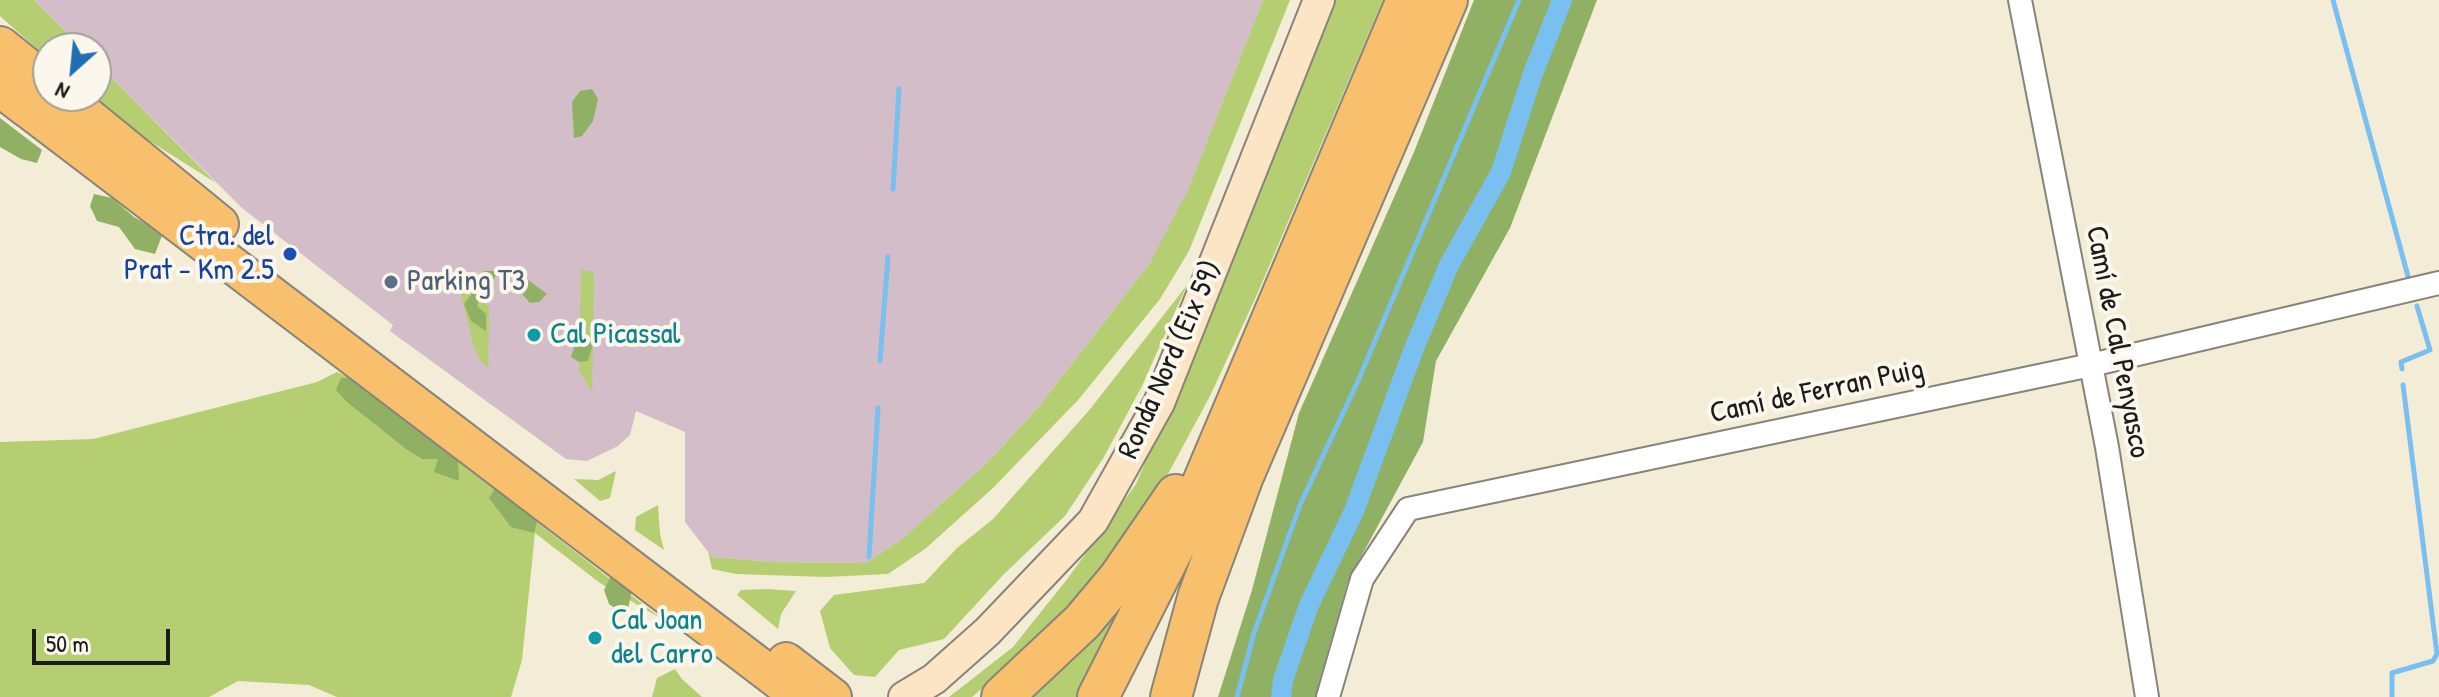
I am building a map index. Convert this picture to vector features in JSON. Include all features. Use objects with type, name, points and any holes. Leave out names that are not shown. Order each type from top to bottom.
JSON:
[{"type":"highway","points":[[1098,697],[1185,525],[1407,0]]},
{"type":"highway","points":[[1171,697],[1198,598],[1243,476],[1447,0]]},
{"type":"highway","points":[[0,34],[32,81]]},
{"type":"highway","points":[[0,47],[32,84]]},
{"type":"highway","points":[[64,112],[800,697]]},
{"type":"highway","points":[[65,112],[833,697]]},
{"type":"highway","points":[[1002,697],[1082,622],[1119,578],[1173,500],[1245,378]]},
{"type":"highway","points":[[1128,697],[1243,476]]},
{"type":"main road","name":"Ronda Nord (Eix 59)","points":[[906,696],[934,679],[987,632],[1093,521],[1159,403],[1319,0]]},
{"type":"street","name":"Camí de Cal Penyasco","points":[[2020,0],[2091,365],[2147,697]]},
{"type":"street","name":"Camí de Ferran Puig","points":[[1328,697],[1362,579],[1408,509],[2091,365],[2439,283]]},
{"type":"shaded area","points":[[34,0],[1263,0],[1180,211],[1150,263],[1040,405],[990,460],[902,539],[866,563],[771,562],[712,557],[685,522],[685,432],[636,411],[630,435],[618,446],[587,461],[566,459],[390,331],[393,325],[242,208],[112,78],[112,32],[66,32]]},
{"type":"green space","points":[[0,0],[34,0],[66,32],[32,32],[32,45],[0,16]]},
{"type":"green space","points":[[1263,0],[1290,0],[1189,251],[1160,299],[1079,399],[993,488],[925,549],[888,574],[826,577],[736,574],[712,569],[708,551],[712,557],[771,562],[866,563],[902,539],[990,460],[1040,405],[1150,263],[1188,190]]},
{"type":"green space","points":[[1334,0],[1383,0],[1255,299],[1210,396],[1168,474],[1139,521],[1045,636],[972,697],[949,697],[1013,647],[1136,484],[1229,264]]},
{"type":"green space","points":[[1474,0],[1597,0],[1510,228],[1436,361],[1423,442],[1348,581],[1315,697],[1218,697],[1252,590],[1299,413],[1414,152]]},
{"type":"green space","points":[[112,78],[216,183],[140,135],[111,112]]},
{"type":"green space","points":[[592,89],[598,99],[593,121],[582,136],[574,138],[572,102],[580,91]]},
{"type":"green space","points":[[0,118],[42,150],[37,163],[21,159],[0,147]]},
{"type":"green space","points":[[94,194],[112,198],[134,217],[163,233],[155,254],[135,249],[119,227],[97,221],[90,206]]},
{"type":"green space","points":[[581,270],[593,272],[594,278],[592,392],[579,370]]},
{"type":"green space","points":[[484,271],[498,271],[493,281],[480,292],[477,306],[486,314],[486,331],[471,321],[464,304],[475,289],[472,278]]},
{"type":"green space","points":[[524,277],[547,294],[539,302],[530,303],[523,295]]},
{"type":"green space","points":[[1187,285],[1142,386],[1104,457],[1065,516],[1004,574],[944,639],[899,650],[875,677],[854,675],[830,648],[820,611],[834,595],[924,583],[957,548],[993,519],[1091,408]]},
{"type":"green space","points":[[460,290],[489,306],[488,368],[479,359],[473,344]]},
{"type":"green space","points":[[584,335],[593,344],[588,361],[579,362],[571,357],[576,342]]},
{"type":"green space","points":[[337,372],[352,379],[662,619],[600,583],[535,533],[522,660],[511,697],[337,697],[309,685],[238,681],[209,697],[0,697],[0,442],[93,439],[317,382]]},
{"type":"green space","points":[[341,378],[360,378],[445,447],[458,461],[459,481],[434,472],[438,459],[422,459],[406,449],[347,402],[336,390]]},
{"type":"green space","points":[[616,471],[610,498],[600,501],[574,479],[598,480]]},
{"type":"green space","points":[[498,483],[539,515],[534,533],[511,527],[489,498]]},
{"type":"green space","points":[[658,505],[664,550],[635,530],[636,517]]},
{"type":"green space","points":[[1150,568],[1079,697],[1027,697]]},
{"type":"green space","points":[[612,574],[633,585],[628,609],[617,610],[609,604],[604,590]]},
{"type":"green space","points":[[741,590],[796,591],[781,614],[778,629],[737,595]]},
{"type":"green space","points":[[675,669],[702,697],[652,697],[657,678]]},
{"type":"waterway","points":[[1237,697],[1254,633],[1300,505],[1358,381],[1519,0]]},
{"type":"waterway","points":[[1281,697],[1283,680],[1309,605],[1354,511],[1413,351],[1449,265],[1501,172],[1532,76],[1562,0]]},
{"type":"waterway","points":[[2333,0],[2409,280]]},
{"type":"waterway","points":[[893,189],[899,89]]},
{"type":"waterway","points":[[880,361],[888,257]]},
{"type":"waterway","points":[[2402,369],[2401,362],[2430,350],[2417,306]]},
{"type":"waterway","points":[[2392,697],[2392,673],[2433,661],[2437,654],[2403,385]]},
{"type":"waterway","points":[[869,557],[878,408]]},
{"type":"place","name":"Ctra. del Prat - Km 2.5","points":[[290,254]]},
{"type":"place","name":"Parking T3","points":[[391,282]]},
{"type":"place","name":"Cal Picassal","points":[[534,335]]},
{"type":"place","name":"Cal Joan del Carro","points":[[595,638]]}]
